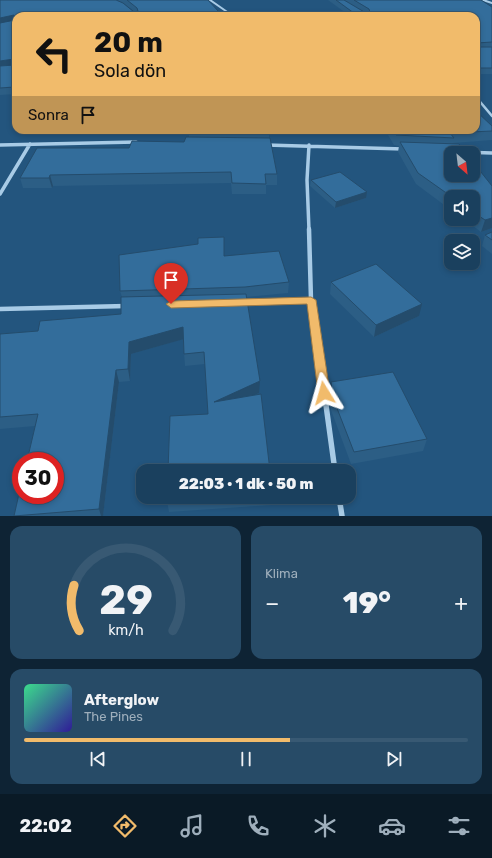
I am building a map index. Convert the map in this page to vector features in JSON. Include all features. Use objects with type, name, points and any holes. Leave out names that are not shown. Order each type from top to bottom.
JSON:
[{"type":"street","points":[[210,0],[227,12]]},
{"type":"street","points":[[483,0],[492,3]]},
{"type":"street","points":[[480,102],[492,116]]},
{"type":"street","points":[[0,145],[140,142]]},
{"type":"street","points":[[0,194],[30,144]]},
{"type":"street","points":[[263,145],[309,145],[404,150]]},
{"type":"street","points":[[309,145],[307,180],[311,300],[334,464]]},
{"type":"street","points":[[480,153],[492,153]]},
{"type":"street","points":[[239,302],[311,300]]},
{"type":"street","points":[[0,309],[136,305]]},
{"type":"street","points":[[340,504],[342,516]]},
{"type":"building","points":[[0,0],[116,0],[123,3],[134,12],[12,12],[12,15],[0,18]]},
{"type":"building","points":[[127,0],[208,0],[218,11],[134,12],[138,11],[137,8]]},
{"type":"building","points":[[336,0],[344,0],[364,12],[352,12]]},
{"type":"building","points":[[354,0],[481,0],[492,7],[492,42],[480,43],[480,12],[370,12],[369,9]]},
{"type":"building","points":[[12,21],[12,59],[0,61],[0,23]]},
{"type":"building","points":[[480,47],[492,47],[492,68],[480,68]]},
{"type":"building","points":[[12,65],[12,87],[0,88],[0,66]]},
{"type":"building","points":[[480,115],[492,126],[492,131],[480,132]]},
{"type":"building","points":[[451,134],[454,138],[396,135]]},
{"type":"building","points":[[186,137],[270,138],[277,174],[265,174],[266,184],[232,183],[231,172],[50,175],[49,178],[20,178],[37,148],[129,148],[132,141],[184,142]]},
{"type":"building","points":[[400,142],[459,144],[461,146],[444,146],[444,182],[480,182],[480,171],[492,186],[492,218],[485,220],[480,217],[480,190],[444,190],[444,191],[418,173]]},
{"type":"building","points":[[340,172],[367,192],[336,202],[311,180]]},
{"type":"building","points":[[492,232],[492,240],[485,235]]},
{"type":"building","points":[[224,237],[224,256],[279,251],[289,282],[245,287],[120,291],[119,255],[198,244],[198,238]]},
{"type":"building","points":[[376,264],[422,304],[376,325],[331,282]]},
{"type":"building","points":[[246,294],[260,381],[214,402],[261,394],[269,464],[168,464],[170,416],[208,414],[204,352],[184,354],[183,327],[129,342],[128,369],[116,370],[99,509],[14,516],[17,504],[64,504],[64,452],[29,452],[38,414],[0,417],[0,334],[38,331],[40,321],[121,314],[121,297]]},
{"type":"building","points":[[393,372],[427,439],[354,452],[333,398],[331,382]]},
{"type":"route","points":[[171,304],[311,300],[324,393]]}]
